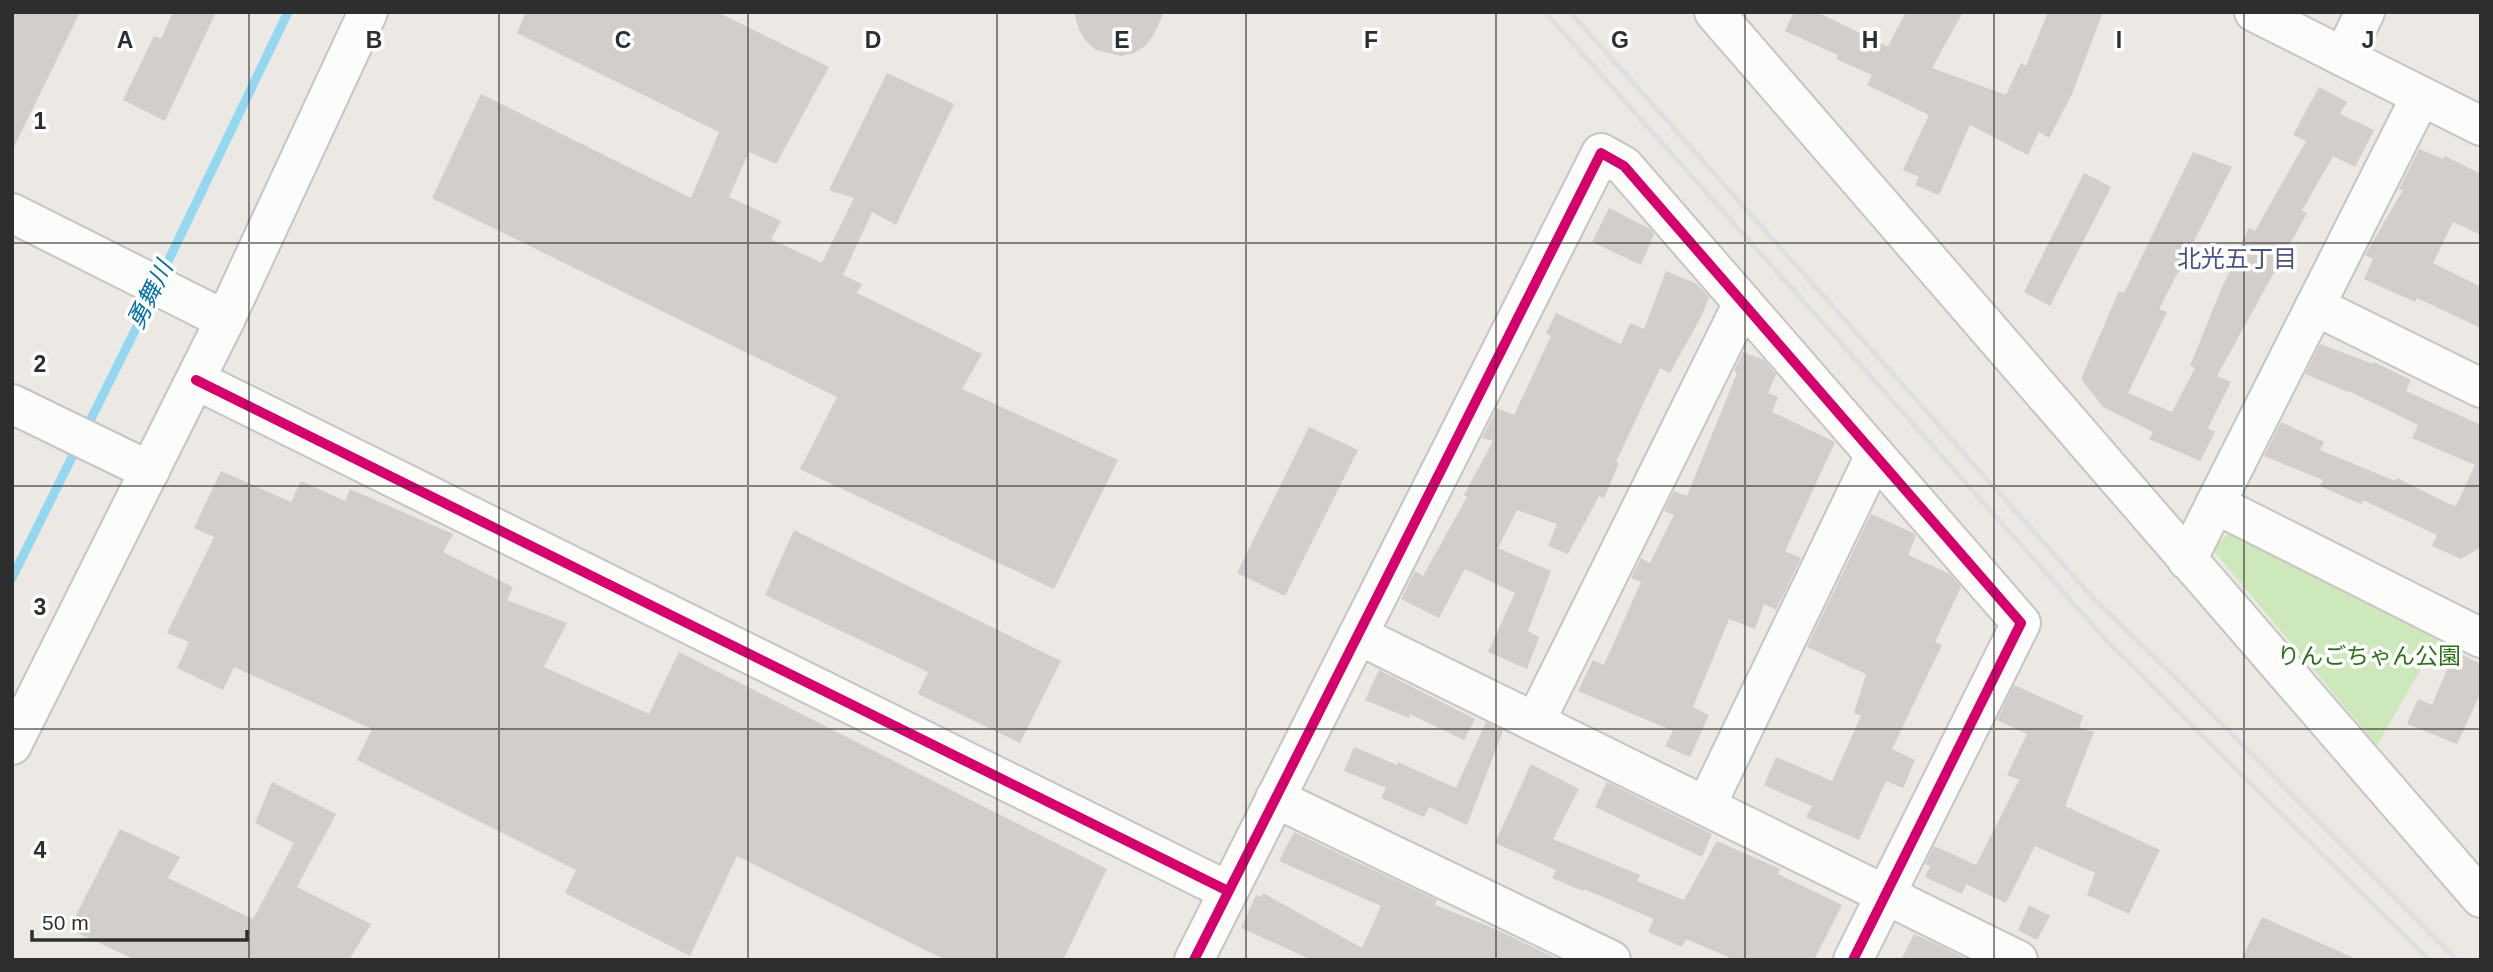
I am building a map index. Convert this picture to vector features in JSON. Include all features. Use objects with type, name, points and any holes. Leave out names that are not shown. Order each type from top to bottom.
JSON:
[{"type":"street","points":[[12,746],[196,380],[368,12]]},
{"type":"street","points":[[1714,12],[2481,898]]},
{"type":"street","points":[[2254,12],[2481,126]]},
{"type":"street","points":[[2343,57],[2365,12]]},
{"type":"street","points":[[2188,560],[2421,96]]},
{"type":"street","points":[[1194,960],[1601,153],[1624,166],[2021,623],[1853,960]]},
{"type":"street","points":[[12,213],[225,320]]},
{"type":"street","points":[[1535,722],[1743,303]]},
{"type":"street","points":[[2315,306],[2481,388]]},
{"type":"street","points":[[196,380],[1228,891]]},
{"type":"street","points":[[12,404],[150,471]]},
{"type":"street","points":[[1706,806],[1875,455]]},
{"type":"street","points":[[2215,505],[2481,638]]},
{"type":"street","points":[[1358,635],[2018,960]]},
{"type":"street","points":[[1275,798],[1611,960]]},
{"type":"green space","name":"りんごちゃん公園","points":[[2228,533],[2441,634],[2377,745],[2213,550]]},
{"type":"building","points":[[12,12],[80,12],[12,151]]},
{"type":"building","points":[[173,12],[216,12],[165,121],[123,100],[154,36],[161,39]]},
{"type":"building","points":[[526,12],[717,12],[829,67],[776,164],[749,152],[729,197],[781,221],[771,239],[822,263],[854,198],[829,190],[887,73],[954,104],[896,225],[872,212],[843,275],[862,284],[857,293],[982,354],[962,389],[1118,460],[1054,589],[800,469],[837,397],[432,198],[481,94],[691,198],[719,132],[517,33]]},
{"type":"building","points":[[1074,12],[1164,12],[1153,36],[1145,46],[1134,53],[1121,56],[1096,50],[1086,41],[1079,30]]},
{"type":"building","points":[[1794,12],[1817,12],[1888,46],[1906,12],[1963,12],[1932,68],[2006,95],[2021,63],[2026,66],[2048,12],[2103,12],[2072,94],[2049,138],[2039,132],[2028,155],[1970,125],[1939,195],[1915,185],[1919,177],[1903,170],[1929,115],[1867,85],[1872,75],[1836,59],[1838,55],[1785,31]]},
{"type":"building","points":[[2319,87],[2347,102],[2340,114],[2374,130],[2355,167],[2333,156],[2302,211],[2307,213],[2217,376],[2231,382],[2208,428],[2215,432],[2200,461],[2149,439],[2153,432],[2103,407],[2081,379],[2119,291],[2124,293],[2193,152],[2232,167],[2159,309],[2167,312],[2128,393],[2172,412],[2195,368],[2190,366],[2238,255],[2236,254],[2249,228],[2255,231],[2306,141],[2293,135]]},
{"type":"building","points":[[2419,149],[2443,159],[2445,156],[2481,174],[2481,235],[2453,222],[2433,263],[2481,287],[2481,328],[2417,298],[2415,302],[2364,279],[2373,259],[2365,255],[2403,190],[2399,189]]},
{"type":"building","points":[[2084,173],[2111,187],[2050,306],[2024,292]]},
{"type":"building","points":[[1609,208],[1650,229],[1654,234],[1641,265],[1592,242]]},
{"type":"building","points":[[1666,271],[1697,284],[1709,297],[1670,373],[1660,368],[1616,462],[1619,463],[1604,498],[1599,496],[1568,554],[1548,546],[1557,524],[1517,510],[1498,548],[1551,571],[1528,631],[1539,637],[1527,669],[1488,652],[1515,593],[1465,569],[1439,618],[1401,599],[1415,571],[1423,576],[1467,497],[1464,495],[1493,441],[1482,438],[1497,408],[1514,415],[1551,336],[1546,333],[1556,313],[1621,344],[1630,323],[1644,329]]},
{"type":"building","points":[[2320,344],[2373,364],[2374,362],[2411,380],[2406,391],[2481,425],[2481,547],[2461,559],[2432,546],[2437,535],[2363,500],[2361,504],[2320,486],[2323,480],[2264,456],[2281,422],[2324,442],[2320,450],[2395,481],[2397,478],[2456,506],[2475,465],[2412,438],[2418,425],[2349,391],[2305,374]]},
{"type":"building","points":[[1743,352],[1764,360],[1776,374],[1768,393],[1778,397],[1772,412],[1835,442],[1785,551],[1801,558],[1776,610],[1764,604],[1755,629],[1729,619],[1693,707],[1709,715],[1690,757],[1665,746],[1673,731],[1578,691],[1593,660],[1604,665],[1641,582],[1631,578],[1641,558],[1650,563],[1674,515],[1664,511],[1674,491],[1687,496]]},
{"type":"building","points":[[1309,427],[1358,450],[1285,596],[1237,573]]},
{"type":"building","points":[[221,471],[291,502],[301,481],[345,501],[350,489],[453,534],[443,552],[513,587],[507,600],[567,623],[544,667],[649,714],[679,652],[1107,869],[1063,960],[945,960],[737,856],[690,956],[565,893],[576,870],[357,760],[372,729],[234,667],[223,690],[177,668],[189,642],[167,633],[214,537],[194,528]]},
{"type":"building","points":[[1871,514],[1913,533],[1916,536],[1908,555],[1950,574],[1961,587],[1935,642],[1942,645],[1892,749],[1915,760],[1903,788],[1886,781],[1859,840],[1806,817],[1812,806],[1764,785],[1776,757],[1832,781],[1861,716],[1854,713],[1866,674],[1807,647]]},
{"type":"building","points":[[794,530],[1061,661],[1020,743],[918,694],[928,672],[765,595]]},
{"type":"building","points":[[2455,651],[2481,664],[2481,692],[2457,744],[2407,724],[2418,699],[2432,705]]},
{"type":"building","points":[[1379,670],[1475,719],[1464,740],[1410,714],[1409,718],[1365,700]]},
{"type":"building","points":[[2014,685],[2083,716],[2079,727],[2094,732],[2065,806],[2160,850],[2129,914],[2087,895],[2095,873],[2035,846],[2006,903],[1966,884],[1962,894],[1925,877],[1930,866],[1925,864],[1934,846],[1976,865],[2019,780],[2007,775],[2027,734],[1997,720]]},
{"type":"building","points":[[1486,722],[1503,731],[1467,825],[1429,807],[1424,817],[1381,798],[1386,788],[1344,771],[1354,747],[1397,765],[1398,762],[1456,788]]},
{"type":"building","points":[[1531,764],[1579,789],[1553,839],[1640,875],[1637,881],[1684,900],[1717,841],[1780,869],[1778,874],[1842,905],[1814,960],[1735,960],[1686,939],[1682,947],[1648,932],[1654,919],[1552,878],[1556,870],[1495,843]]},
{"type":"building","points":[[272,782],[336,814],[297,887],[371,924],[349,960],[136,960],[69,929],[120,829],[180,857],[168,878],[253,919],[294,843],[255,823]]},
{"type":"building","points":[[1607,782],[1712,834],[1702,857],[1595,807]]},
{"type":"building","points":[[1294,832],[1437,900],[1435,905],[1493,928],[1560,960],[1312,960],[1241,928],[1256,895],[1261,897],[1263,893],[1362,948],[1381,906],[1279,861]]},
{"type":"building","points":[[2029,905],[2050,916],[2037,940],[2018,930]]},
{"type":"building","points":[[2262,917],[2358,960],[2241,960]]},
{"type":"building","points":[[1914,934],[1943,947],[1968,960],[1901,960]]},
{"type":"waterway","name":"勇舞川","points":[[160,278],[288,12]]},
{"type":"waterway","name":"勇舞川","points":[[86,429],[153,294]]},
{"type":"waterway","name":"勇舞川","points":[[12,578],[78,445]]},
{"type":"railway","points":[[1545,12],[2107,641],[2429,960]]},
{"type":"railway","points":[[1570,12],[2094,599],[2457,960]]},
{"type":"cycle path","points":[[1194,960],[1601,153],[1624,166],[2021,623],[1853,960]]},
{"type":"cycle path","points":[[196,380],[1228,891]]},
{"type":"district","name":"北光五丁目","points":[[2237,259]]}]
